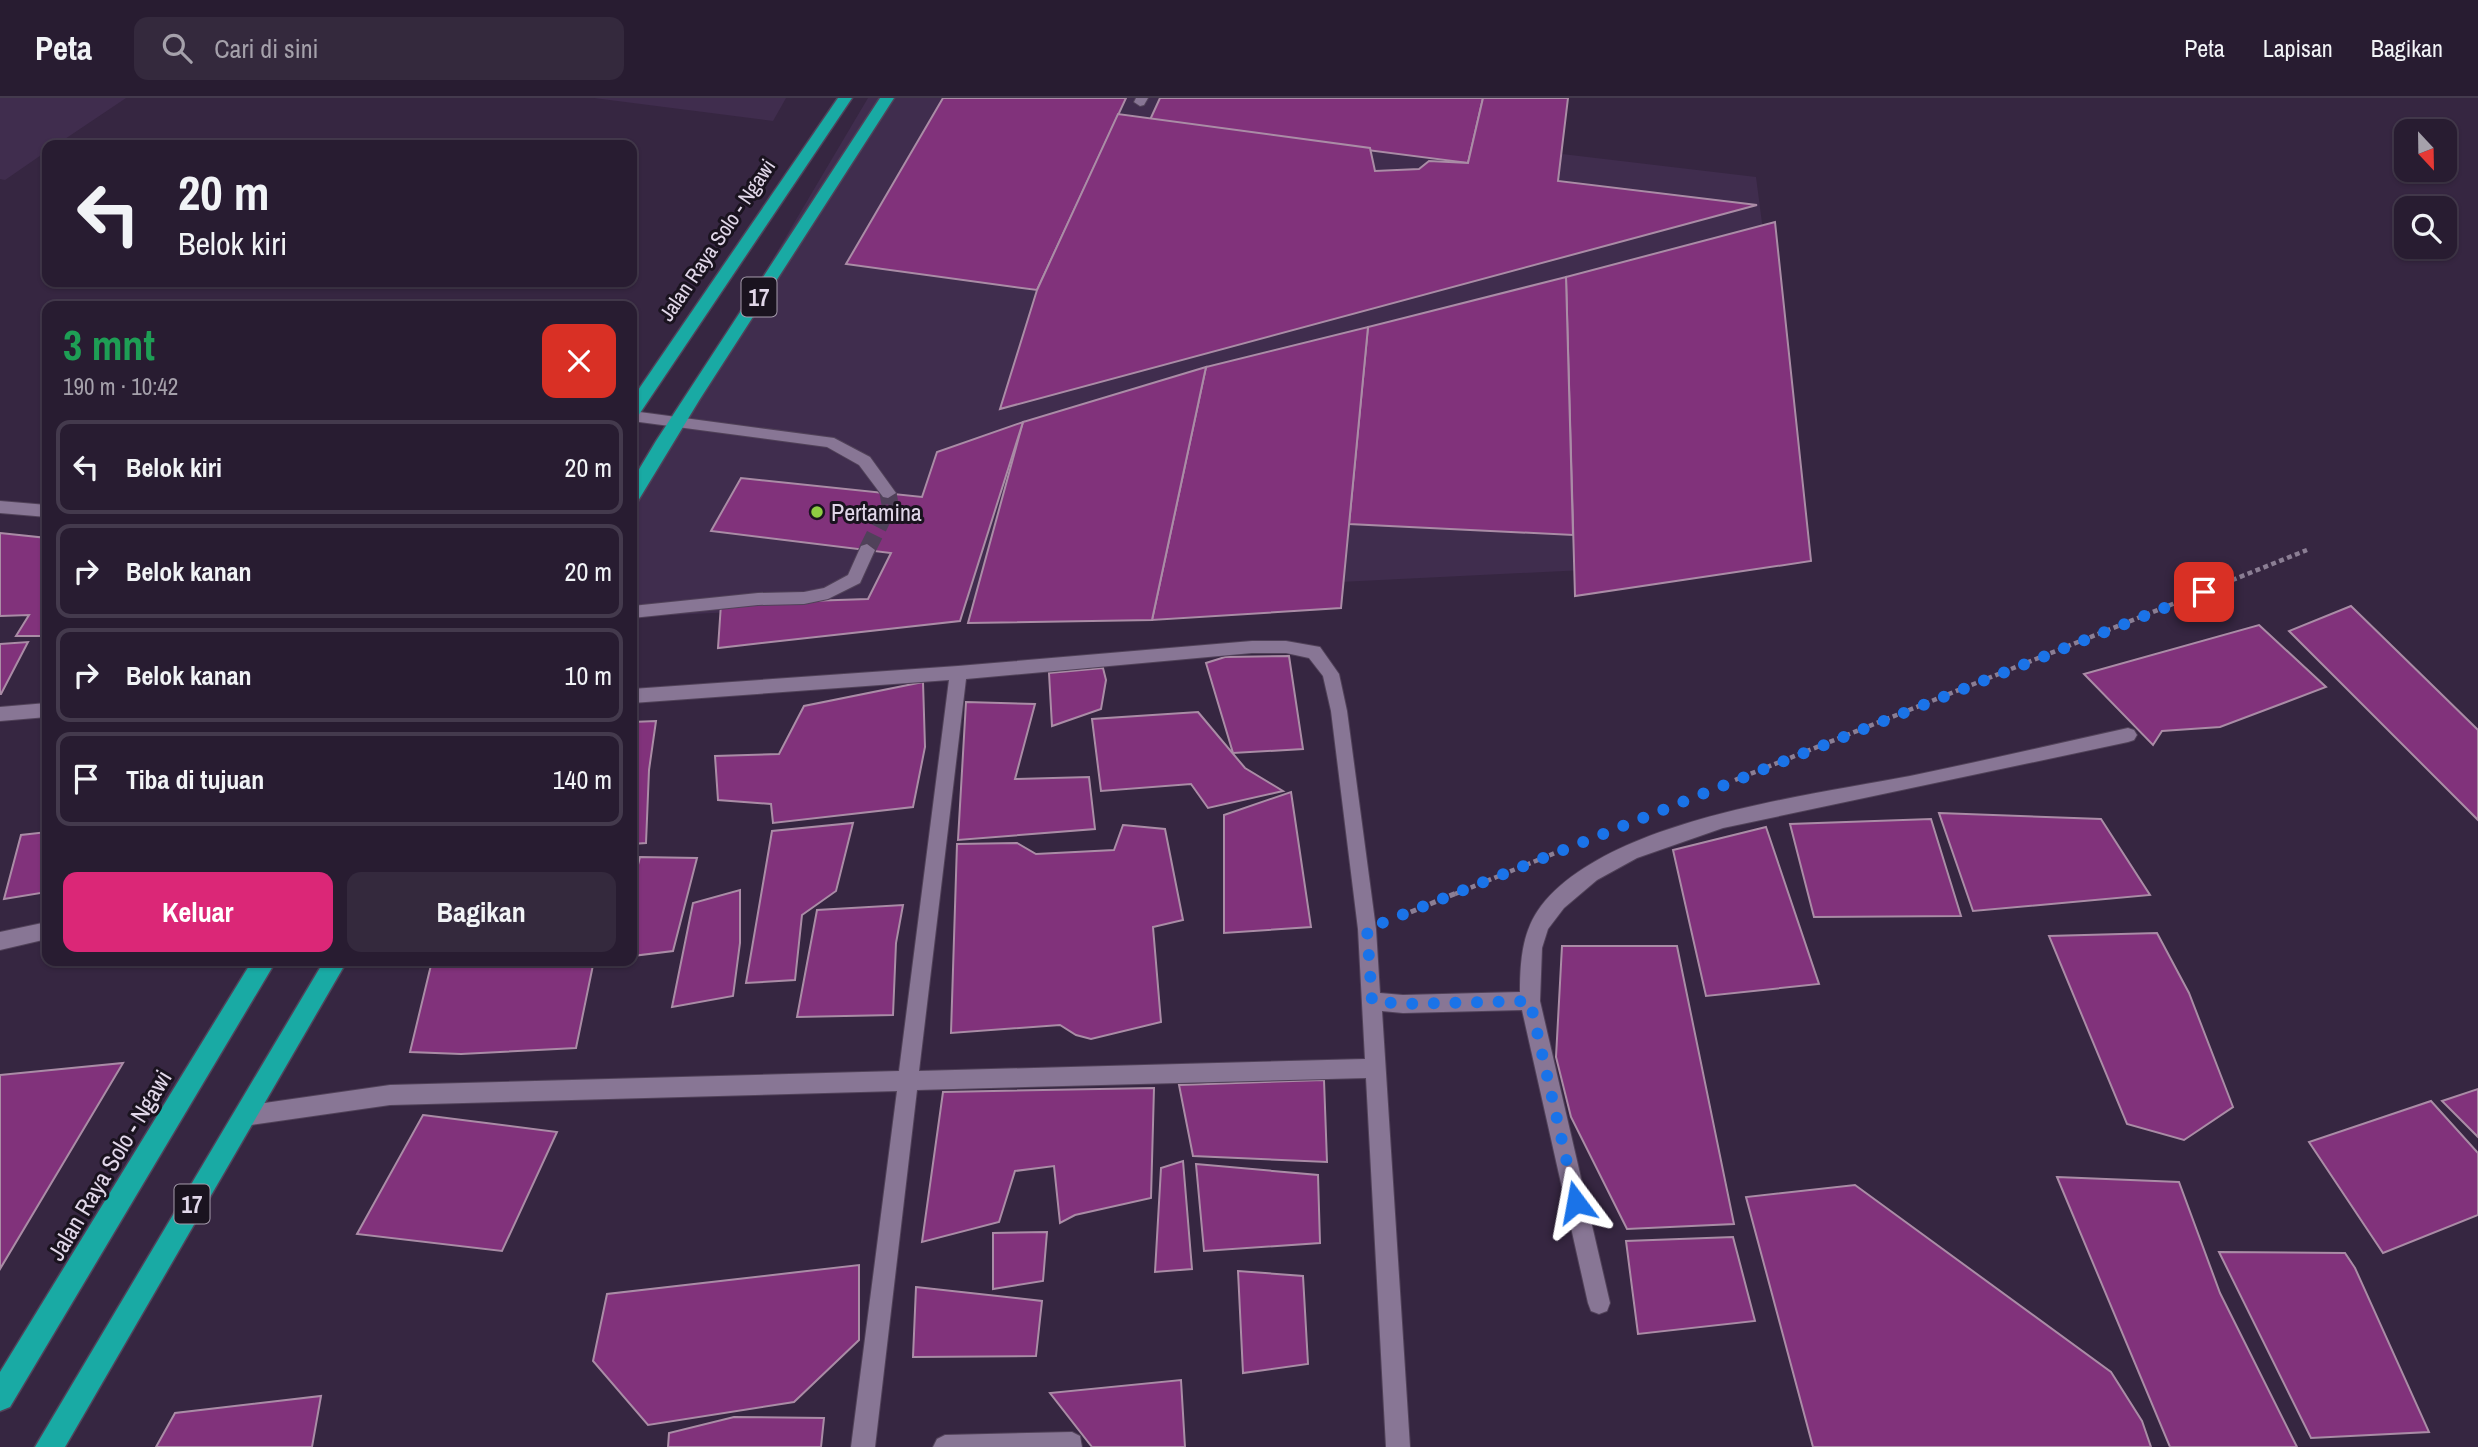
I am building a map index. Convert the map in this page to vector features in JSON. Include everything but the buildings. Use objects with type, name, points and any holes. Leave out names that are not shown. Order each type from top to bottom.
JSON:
[{"type":"highway","name":"Jalan Raya Solo - Ngawi","points":[[637,407],[845,98]]},
{"type":"highway","name":"17","points":[[637,487],[674,423],[821,204],[887,98]]},
{"type":"highway","name":"Jalan Raya Solo - Ngawi","points":[[0,1397],[262,966]]},
{"type":"highway","name":"17","points":[[49,1447],[333,966]]},
{"type":"street","points":[[637,415],[674,423],[829,442],[856,452],[877,475],[888,493]]},
{"type":"street","points":[[0,507],[42,511]]},
{"type":"street","points":[[637,611],[758,598],[804,598],[828,593],[853,579],[867,550]]},
{"type":"street","points":[[637,696],[958,673],[1252,647],[1286,647],[1314,652],[1331,674],[1339,711],[1367,929],[1398,1447]]},
{"type":"street","points":[[863,1447],[958,673]]},
{"type":"street","points":[[0,714],[42,710]]},
{"type":"street","points":[[1599,1303],[1530,1001],[1529,958],[1538,930],[1556,903],[1602,866],[1668,838],[1744,816],[1968,771],[2128,735]]},
{"type":"street","points":[[0,941],[42,931]]},
{"type":"street","points":[[1372,1001],[1403,1004],[1530,1001]]},
{"type":"street","points":[[244,1116],[390,1096],[1376,1068]]},
{"type":"street","points":[[946,1447],[1072,1444]]},
{"type":"path","points":[[1729,783],[2307,550]]},
{"type":"path","points":[[1367,929],[1561,851]]},
{"type":"shaded area","points":[[0,98],[126,98],[63,140],[42,140],[42,154],[5,180],[0,179]]},
{"type":"shaded area","points":[[594,98],[786,98],[773,121]]},
{"type":"shaded area","points":[[868,98],[1498,98],[1485,145],[1756,177],[1806,559],[637,617],[637,489]]},
{"type":"tunnel","points":[[867,550],[890,504],[888,493]]},
{"type":"place","name":"Pertamina","points":[[817,512]]},
{"type":"route","points":[[1576,1202],[1530,1001],[1403,1004],[1372,1001],[1367,929],[2204,592]]}]
